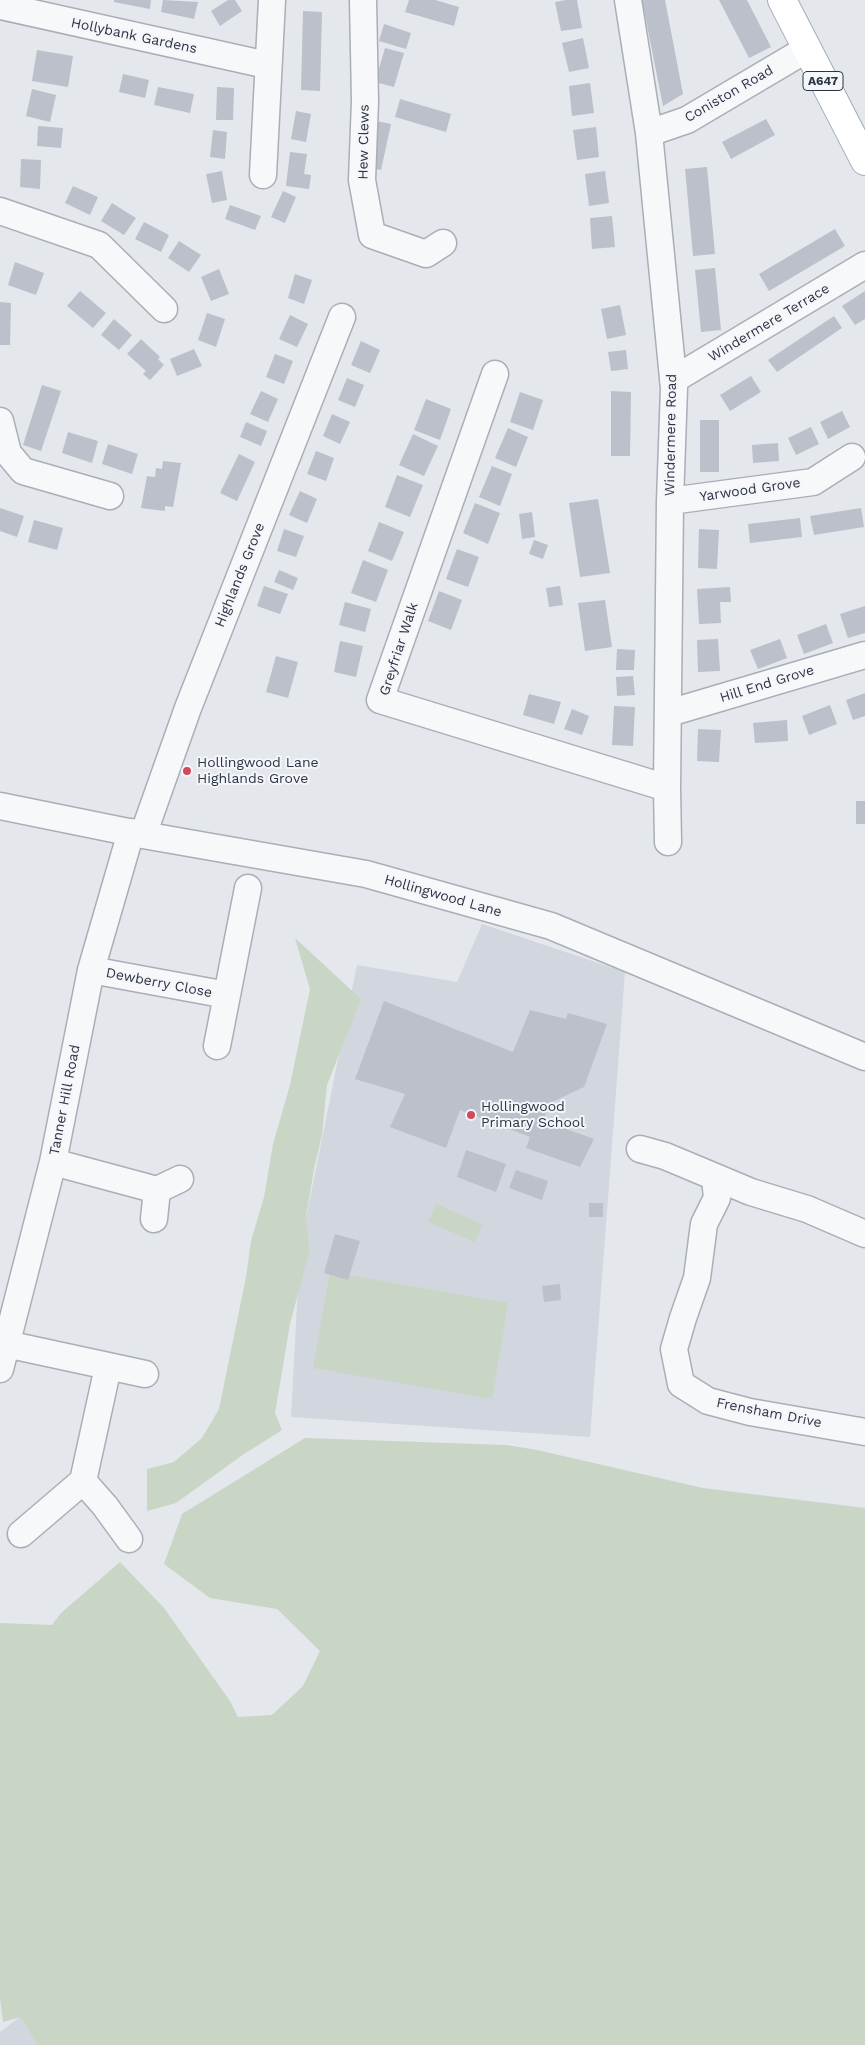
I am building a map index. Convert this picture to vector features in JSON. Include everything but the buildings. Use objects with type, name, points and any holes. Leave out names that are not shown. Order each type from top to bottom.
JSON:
[{"type":"main road","name":"A647","points":[[782,0],[865,161]]},
{"type":"street","points":[[263,175],[267,65],[272,0]]},
{"type":"street","name":"Hew Clews","points":[[363,0],[364,101],[362,180],[372,235],[426,254],[443,243]]},
{"type":"street","name":"Windermere Road","points":[[628,0],[648,133],[673,380],[670,502],[669,713],[666,788],[668,842]]},
{"type":"street","name":"Hollybank Gardens","points":[[1,7],[267,65]]},
{"type":"street","name":"Coniston Road","points":[[648,133],[687,120],[807,49]]},
{"type":"street","points":[[0,211],[99,245],[164,309]]},
{"type":"street","name":"Windermere Terrace","points":[[673,380],[865,266]]},
{"type":"street","name":"Highlands Grove","points":[[137,833],[342,318]]},
{"type":"street","name":"Greyfriar Walk","points":[[495,374],[380,700],[666,788]]},
{"type":"street","points":[[0,421],[8,453],[23,471],[110,496]]},
{"type":"street","name":"Yarwood Grove","points":[[670,502],[813,482],[852,457]]},
{"type":"street","name":"Hill End Grove","points":[[669,713],[865,655]]},
{"type":"street","name":"Hollingwood Lane","points":[[0,806],[137,833],[366,874],[551,926],[865,1057]]},
{"type":"street","name":"Tanner Hill Road","points":[[3,1356],[53,1162],[91,970],[137,833]]},
{"type":"street","name":"Dewberry Close","points":[[217,1046],[248,888]]},
{"type":"street","name":"Dewberry Close","points":[[91,970],[227,995]]},
{"type":"street","points":[[640,1149],[665,1156],[751,1192],[807,1209],[865,1234]]},
{"type":"street","points":[[53,1162],[169,1184],[154,1219]]},
{"type":"street","name":"Frensham Drive","points":[[715,1178],[717,1198],[704,1224],[697,1278],[682,1318],[674,1349],[681,1384],[708,1401],[750,1412],[865,1432]]},
{"type":"street","points":[[3,1356],[108,1367],[145,1374]]},
{"type":"street","points":[[20,1534],[83,1481],[108,1367]]},
{"type":"street","points":[[83,1481],[105,1506],[129,1539]]},
{"type":"shaded area","name":"Hollingwood Primary School","points":[[482,924],[625,972],[590,1437],[291,1417],[300,1248],[357,965],[457,982]]},
{"type":"shaded area","points":[[21,2016],[37,2045],[0,2045],[0,2032]]},
{"type":"green space","points":[[295,938],[361,999],[327,1085],[322,1135],[306,1217],[309,1252],[290,1324],[275,1413],[282,1430],[244,1454],[176,1503],[147,1511],[147,1469],[174,1462],[202,1438],[219,1409],[246,1277],[251,1241],[264,1197],[273,1144],[290,1085],[310,989]]},
{"type":"green space","points":[[436,1204],[482,1224],[475,1242],[428,1222]]},
{"type":"green space","points":[[330,1272],[508,1303],[492,1399],[313,1368]]},
{"type":"green space","points":[[305,1438],[507,1445],[537,1450],[703,1488],[865,1508],[865,2045],[37,2045],[21,2017],[3,2022],[0,1998],[0,1623],[52,1625],[61,1613],[120,1562],[164,1608],[230,1701],[238,1717],[272,1715],[303,1686],[320,1651],[277,1609],[210,1598],[164,1564],[182,1514]]},
{"type":"place","name":"Hollingwood Lane Highlands Grove","points":[[187,771]]},
{"type":"place","name":"Hollingwood Primary School","points":[[471,1115]]}]
